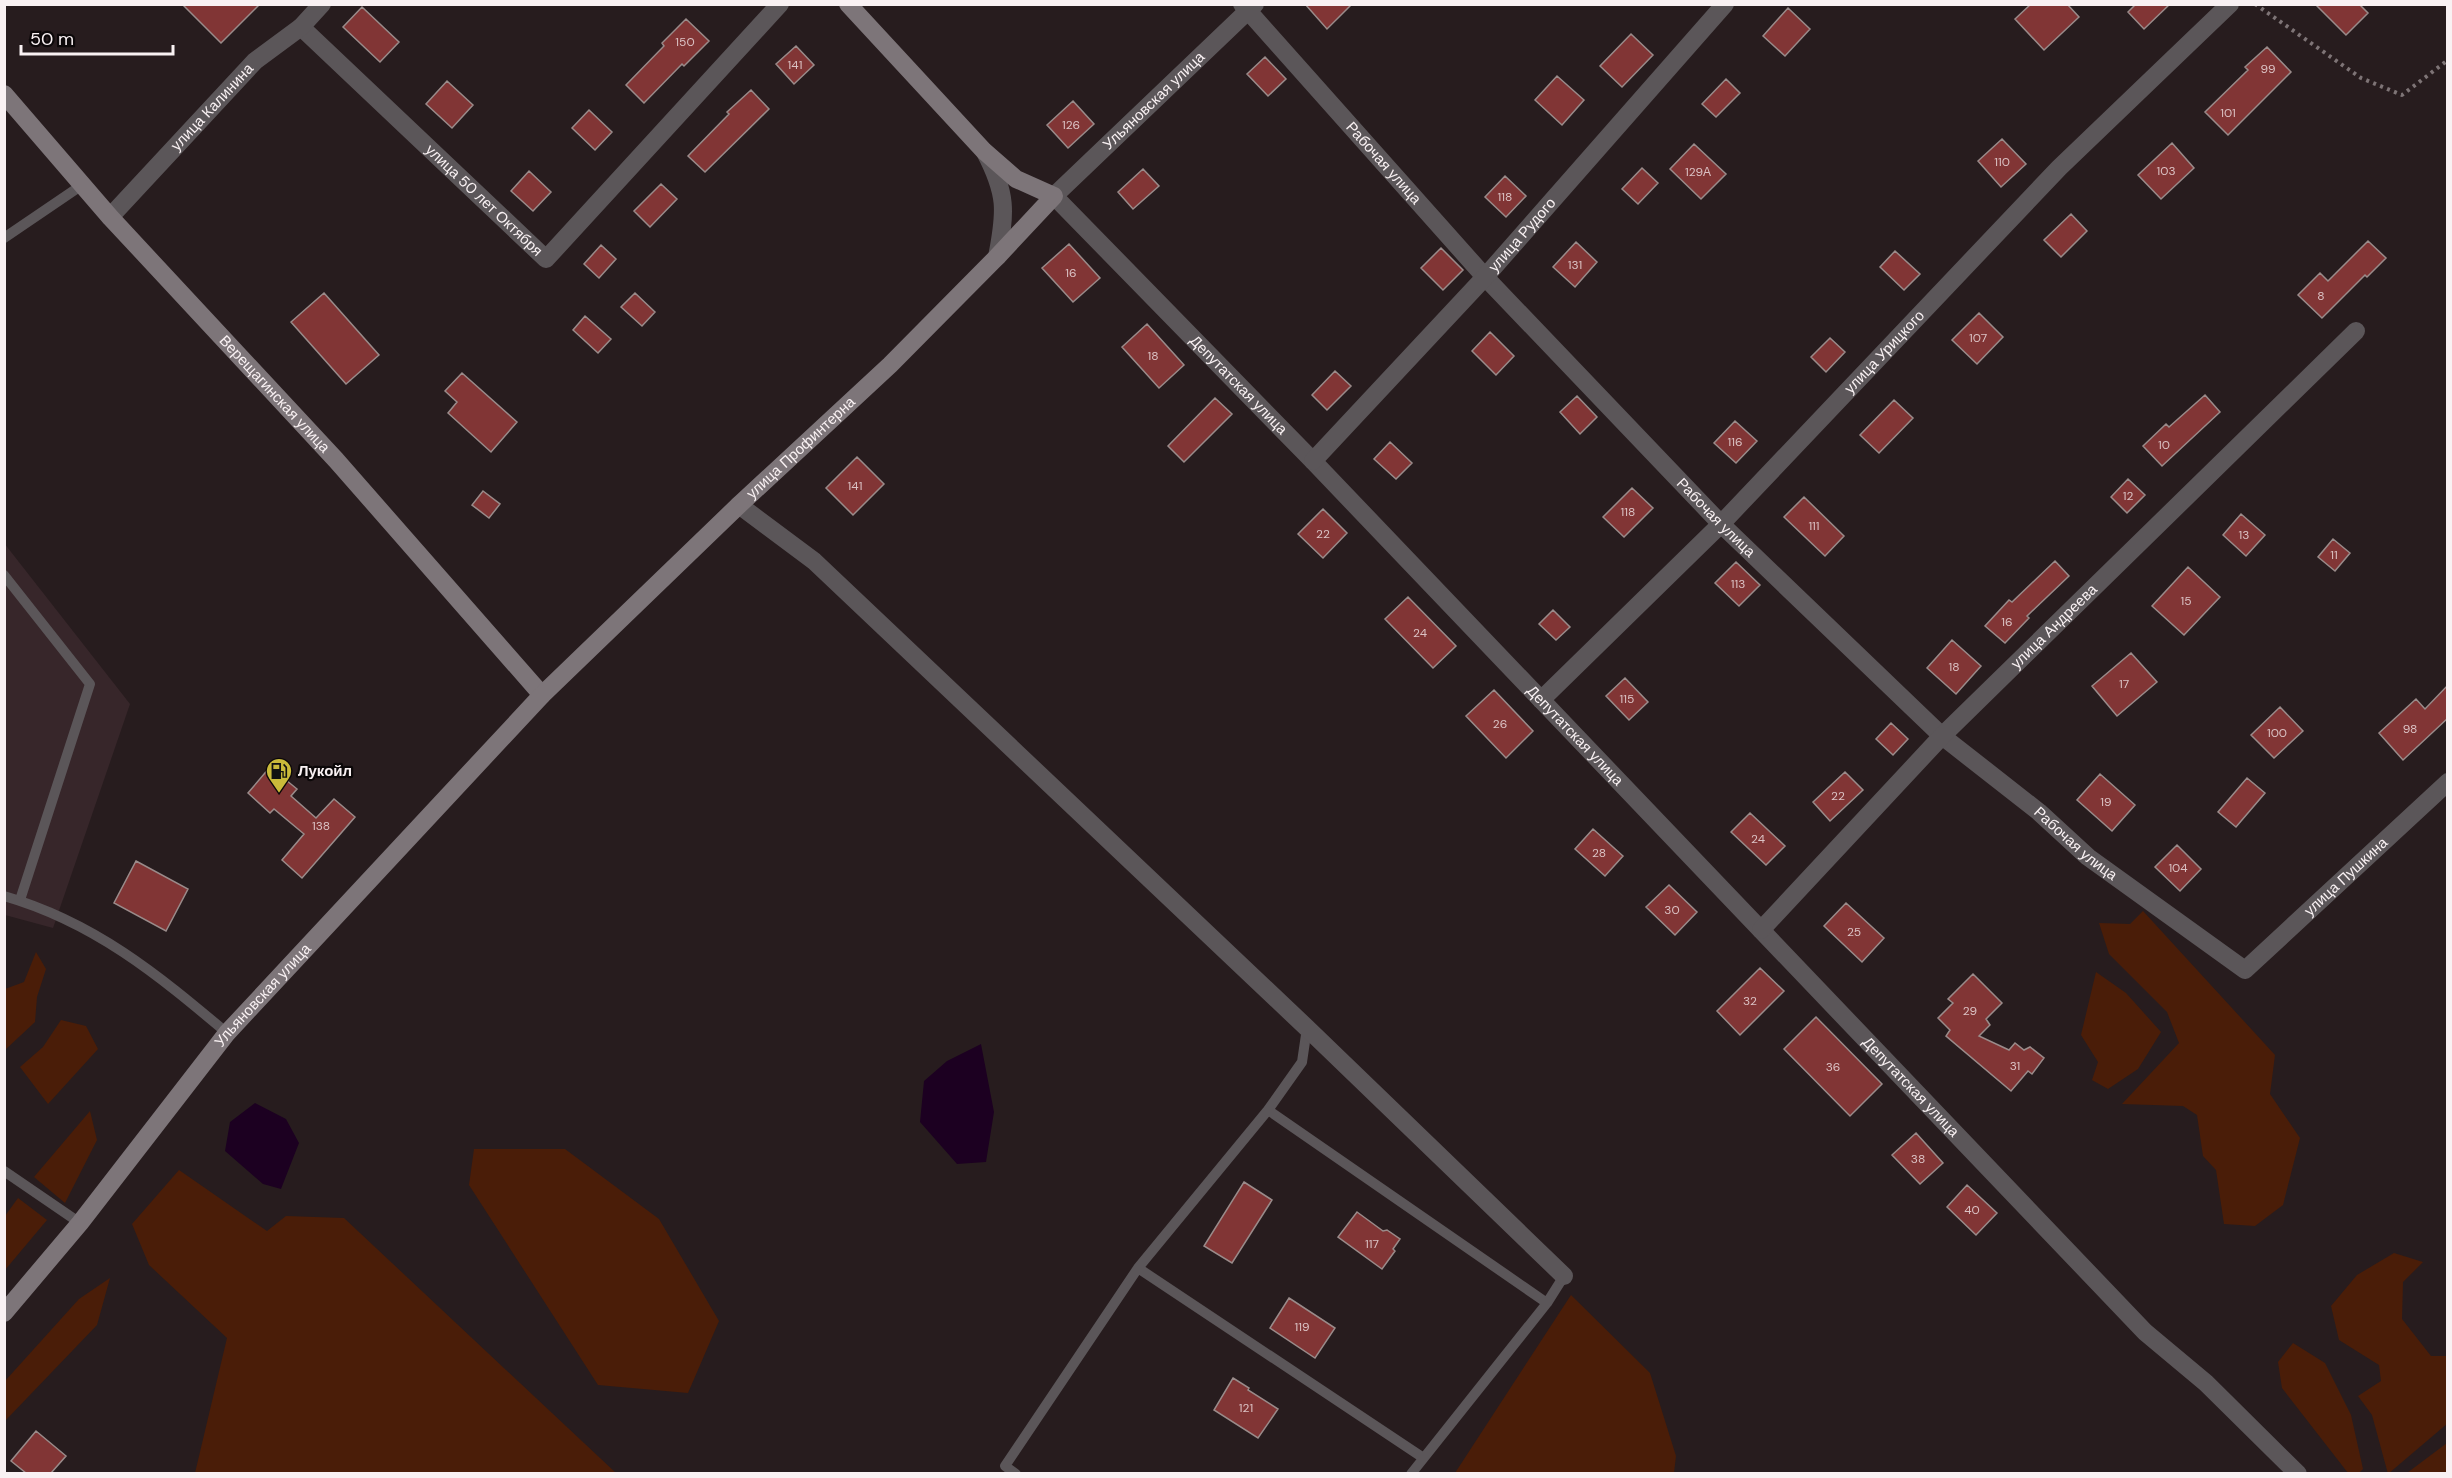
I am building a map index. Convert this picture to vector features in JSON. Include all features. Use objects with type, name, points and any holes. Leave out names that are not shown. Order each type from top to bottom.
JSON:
[{"type":"main road","name":"Депутатская улица","points":[[848,4],[984,151],[1016,179],[1054,196]]},
{"type":"main road","name":"Верещагинская улица","points":[[4,94],[110,217],[336,459],[542,695]]},
{"type":"main road","name":"улица Профинтерна","points":[[542,695],[739,505],[890,364],[998,257],[1054,196]]},
{"type":"main road","name":"Ульяновская улица","points":[[4,1313],[80,1223],[226,1033],[542,695]]},
{"type":"street","name":"улица Калинина","points":[[110,217],[255,61],[301,27],[322,4]]},
{"type":"street","name":"улица 50 лет Октября","points":[[301,27],[546,259],[780,4]]},
{"type":"street","name":"улица Рудого","points":[[1313,461],[1485,276],[1725,4]]},
{"type":"street","name":"улица Урицкого","points":[[1540,700],[1721,524],[2059,168],[2230,4]]},
{"type":"street","name":"Рабочая улица","points":[[1248,7],[1485,276],[1721,524],[1942,736],[2039,812],[2088,857],[2246,970]]},
{"type":"street","name":"Ульяновская улица","points":[[1054,196],[1248,7]]},
{"type":"street","points":[[984,151],[999,178],[1003,201],[1003,226],[998,257]]},
{"type":"street","name":"Депутатская улица","points":[[1054,196],[1313,461],[2145,1332],[2206,1383],[2298,1473]]},
{"type":"street","name":"улица Андреева","points":[[1761,930],[1942,736],[2356,331]]},
{"type":"street","points":[[739,505],[814,561],[1307,1028],[1564,1276]]},
{"type":"street","name":"улица Пушкина","points":[[2246,970],[2448,782]]},
{"type":"lane","points":[[4,238],[82,185]]},
{"type":"lane","points":[[4,575],[90,684],[20,900]]},
{"type":"lane","points":[[4,896],[68,918],[155,973],[226,1033]]},
{"type":"lane","points":[[1016,1473],[1005,1466],[1138,1268],[1268,1110],[1302,1062],[1307,1028]]},
{"type":"lane","points":[[1268,1110],[1547,1303]]},
{"type":"lane","points":[[4,1171],[80,1223]]},
{"type":"lane","points":[[1138,1268],[1422,1457]]},
{"type":"lane","points":[[1411,1473],[1547,1303],[1564,1276]]},
{"type":"path","points":[[2255,4],[2361,78],[2402,94],[2448,60]]},
{"type":"shaded area","points":[[4,543],[130,704],[53,928],[5,915]]},
{"type":"shaded area","points":[[2143,911],[2275,1055],[2270,1094],[2300,1138],[2283,1205],[2255,1226],[2224,1224],[2216,1170],[2203,1156],[2197,1115],[2183,1106],[2122,1104],[2179,1043],[2167,1012],[2109,954],[2099,923],[2130,924]]},
{"type":"shaded area","points":[[36,952],[46,969],[37,997],[35,1022],[5,1050],[5,989],[24,982]]},
{"type":"shaded area","points":[[2096,972],[2126,993],[2161,1032],[2138,1069],[2108,1089],[2092,1080],[2098,1062],[2081,1035]]},
{"type":"shaded area","points":[[61,1020],[86,1026],[98,1049],[48,1104],[20,1067],[43,1047]]},
{"type":"shaded area","points":[[981,1044],[994,1112],[986,1162],[957,1164],[920,1122],[924,1081],[947,1061]]},
{"type":"shaded area","points":[[255,1103],[286,1119],[299,1143],[281,1189],[263,1184],[225,1151],[230,1122]]},
{"type":"shaded area","points":[[90,1111],[97,1140],[65,1203],[34,1177]]},
{"type":"shaded area","points":[[474,1149],[565,1149],[659,1219],[719,1321],[688,1393],[598,1385],[469,1185]]},
{"type":"shaded area","points":[[179,1170],[267,1231],[286,1216],[344,1218],[616,1473],[195,1473],[227,1338],[149,1265],[132,1224]]},
{"type":"shaded area","points":[[18,1198],[47,1220],[5,1270],[5,1216]]},
{"type":"shaded area","points":[[2394,1253],[2423,1262],[2403,1282],[2402,1319],[2431,1356],[2447,1356],[2448,1423],[2388,1474],[2372,1415],[2358,1396],[2381,1381],[2379,1365],[2339,1340],[2331,1306],[2357,1275]]},
{"type":"shaded area","points":[[110,1278],[97,1325],[5,1421],[5,1381],[79,1299]]},
{"type":"shaded area","points":[[1571,1295],[1650,1373],[1676,1456],[1674,1473],[1455,1473]]},
{"type":"shaded area","points":[[2293,1343],[2325,1363],[2351,1415],[2363,1469],[2359,1473],[2348,1473],[2282,1388],[2278,1362]]},
{"type":"shaded area","points":[[2447,1443],[2447,1473],[2407,1473]]},
{"type":"building","points":[[182,4],[260,4],[221,43]]},
{"type":"building","points":[[1305,4],[1352,4],[1327,29]]},
{"type":"building","points":[[2031,4],[2067,4],[2079,17],[2044,50],[2015,19]]},
{"type":"building","points":[[2136,4],[2170,4],[2144,29],[2128,12]]},
{"type":"building","points":[[2315,4],[2359,4],[2368,13],[2346,35]]},
{"type":"building","points":[[362,7],[399,42],[380,62],[343,27]]},
{"type":"building","points":[[1788,8],[1810,29],[1785,56],[1763,36]]},
{"type":"building","points":[[686,19],[709,41],[684,66],[682,64],[644,103],[626,85],[664,46],[662,43]]},
{"type":"building","points":[[1631,34],[1653,55],[1622,87],[1600,66]]},
{"type":"building","points":[[796,46],[814,65],[794,84],[776,64]]},
{"type":"building","points":[[2267,47],[2291,72],[2228,135],[2205,112],[2248,70],[2245,67]]},
{"type":"building","points":[[1265,57],[1286,79],[1268,96],[1247,74]]},
{"type":"building","points":[[1557,76],[1584,100],[1562,125],[1535,100]]},
{"type":"building","points":[[1726,79],[1740,93],[1716,117],[1702,104]]},
{"type":"building","points":[[447,81],[473,105],[452,128],[426,104]]},
{"type":"building","points":[[751,90],[769,109],[705,172],[688,156],[729,114],[727,112]]},
{"type":"building","points":[[1073,101],[1094,124],[1068,148],[1047,125]]},
{"type":"building","points":[[589,110],[612,132],[595,150],[572,128]]},
{"type":"building","points":[[2002,139],[2026,164],[2001,187],[1978,161]]},
{"type":"building","points":[[2172,143],[2194,168],[2161,199],[2138,175]]},
{"type":"building","points":[[1694,144],[1726,174],[1701,199],[1670,169]]},
{"type":"building","points":[[1642,168],[1658,183],[1638,204],[1622,189]]},
{"type":"building","points":[[1143,169],[1159,186],[1133,209],[1118,192]]},
{"type":"building","points":[[529,171],[551,192],[533,211],[511,191]]},
{"type":"building","points":[[1505,176],[1526,196],[1506,217],[1485,197]]},
{"type":"building","points":[[661,184],[677,199],[650,227],[634,211]]},
{"type":"building","points":[[2071,214],[2087,231],[2061,257],[2044,240]]},
{"type":"building","points":[[2368,241],[2386,258],[2367,277],[2365,275],[2322,318],[2298,295],[2320,273],[2328,281]]},
{"type":"building","points":[[1576,242],[1597,262],[1575,287],[1553,267]]},
{"type":"building","points":[[1069,244],[1100,278],[1073,302],[1042,268]]},
{"type":"building","points":[[601,245],[616,259],[599,278],[584,264]]},
{"type":"building","points":[[1441,248],[1463,270],[1443,290],[1421,268]]},
{"type":"building","points":[[1895,251],[1920,274],[1904,290],[1880,267]]},
{"type":"building","points":[[324,293],[379,355],[346,384],[291,322]]},
{"type":"building","points":[[635,293],[655,312],[642,326],[621,307]]},
{"type":"building","points":[[1979,313],[2003,337],[1977,364],[1952,340]]},
{"type":"building","points":[[585,316],[611,339],[598,353],[573,330]]},
{"type":"building","points":[[1147,324],[1184,365],[1159,388],[1122,347]]},
{"type":"building","points":[[1490,332],[1514,356],[1496,375],[1472,351]]},
{"type":"building","points":[[1830,338],[1845,352],[1826,372],[1811,357]]},
{"type":"building","points":[[1335,371],[1351,386],[1327,410],[1312,395]]},
{"type":"building","points":[[462,373],[517,422],[491,452],[448,413],[457,402],[445,391]]},
{"type":"building","points":[[2205,395],[2220,412],[2162,466],[2143,446],[2166,424],[2169,427]]},
{"type":"building","points":[[1577,396],[1597,417],[1580,434],[1560,412]]},
{"type":"building","points":[[1215,398],[1232,414],[1184,462],[1168,446]]},
{"type":"building","points":[[1894,400],[1913,418],[1879,453],[1860,435]]},
{"type":"building","points":[[1735,421],[1757,441],[1736,463],[1714,443]]},
{"type":"building","points":[[1390,442],[1412,463],[1396,479],[1374,459]]},
{"type":"building","points":[[857,457],[884,484],[853,515],[826,488]]},
{"type":"building","points":[[2128,479],[2145,495],[2127,513],[2111,497]]},
{"type":"building","points":[[1632,488],[1653,508],[1624,537],[1603,517]]},
{"type":"building","points":[[483,491],[500,504],[489,518],[472,505]]},
{"type":"building","points":[[1804,497],[1844,536],[1825,556],[1784,517]]},
{"type":"building","points":[[1323,509],[1347,533],[1323,558],[1298,534]]},
{"type":"building","points":[[2241,514],[2265,535],[2246,556],[2223,535]]},
{"type":"building","points":[[2333,539],[2350,553],[2335,571],[2318,557]]},
{"type":"building","points":[[2055,561],[2069,576],[2027,616],[2029,618],[2005,643],[1985,626],[2009,600],[2012,602]]},
{"type":"building","points":[[1736,562],[1760,585],[1739,606],[1715,583]]},
{"type":"building","points":[[2188,567],[2220,597],[2184,635],[2152,606]]},
{"type":"building","points":[[1408,597],[1456,646],[1433,668],[1385,619]]},
{"type":"building","points":[[1553,610],[1570,627],[1556,640],[1539,624]]},
{"type":"building","points":[[1952,640],[1981,666],[1956,694],[1927,668]]},
{"type":"building","points":[[2131,653],[2157,682],[2117,716],[2092,686]]},
{"type":"building","points":[[1625,678],[1648,702],[1629,720],[1606,696]]},
{"type":"building","points":[[2448,685],[2448,718],[2403,760],[2379,733],[2416,699],[2425,709]]},
{"type":"building","points":[[1494,690],[1533,731],[1506,758],[1466,716]]},
{"type":"building","points":[[2280,707],[2303,731],[2274,758],[2251,735]]},
{"type":"building","points":[[1891,723],[1908,739],[1893,755],[1876,739]]},
{"type":"building","points":[[270,767],[297,789],[291,796],[316,818],[334,799],[355,817],[302,878],[282,860],[304,834],[274,809],[270,813],[248,793]]},
{"type":"building","points":[[1845,772],[1863,790],[1830,821],[1813,802]]},
{"type":"building","points":[[2100,774],[2135,805],[2112,831],[2077,800]]},
{"type":"building","points":[[2247,778],[2265,793],[2236,827],[2218,812]]},
{"type":"building","points":[[1750,813],[1785,846],[1766,865],[1731,832]]},
{"type":"building","points":[[1593,829],[1623,856],[1605,876],[1575,849]]},
{"type":"building","points":[[2177,845],[2201,869],[2180,891],[2155,867]]},
{"type":"building","points":[[136,861],[188,889],[166,931],[114,903]]},
{"type":"building","points":[[1669,885],[1697,912],[1675,935],[1646,907]]},
{"type":"building","points":[[1846,903],[1884,938],[1862,962],[1824,926]]},
{"type":"building","points":[[1760,968],[1784,991],[1740,1035],[1717,1011]]},
{"type":"building","points":[[1973,974],[2002,1003],[1986,1019],[1990,1025],[1979,1036],[2009,1050],[2015,1043],[2024,1050],[2030,1047],[2044,1058],[2032,1074],[2028,1071],[2011,1091],[1946,1036],[1950,1030],[1938,1018],[1953,1003],[1948,999]]},
{"type":"building","points":[[1816,1017],[1882,1084],[1850,1116],[1784,1049]]},
{"type":"building","points":[[1916,1133],[1943,1163],[1920,1184],[1892,1155]]},
{"type":"building","points":[[1244,1182],[1272,1200],[1232,1263],[1204,1246]]},
{"type":"building","points":[[1967,1185],[1997,1213],[1976,1235],[1947,1207]]},
{"type":"building","points":[[1357,1212],[1383,1231],[1387,1230],[1400,1239],[1393,1249],[1395,1251],[1382,1269],[1338,1237]]},
{"type":"building","points":[[1289,1298],[1335,1328],[1315,1358],[1270,1328]]},
{"type":"building","points":[[1233,1378],[1278,1409],[1258,1438],[1214,1410]]},
{"type":"building","points":[[36,1431],[66,1456],[51,1473],[26,1473],[11,1461]]},
{"type":"place","name":"Лукойл","points":[[279,794]]}]
